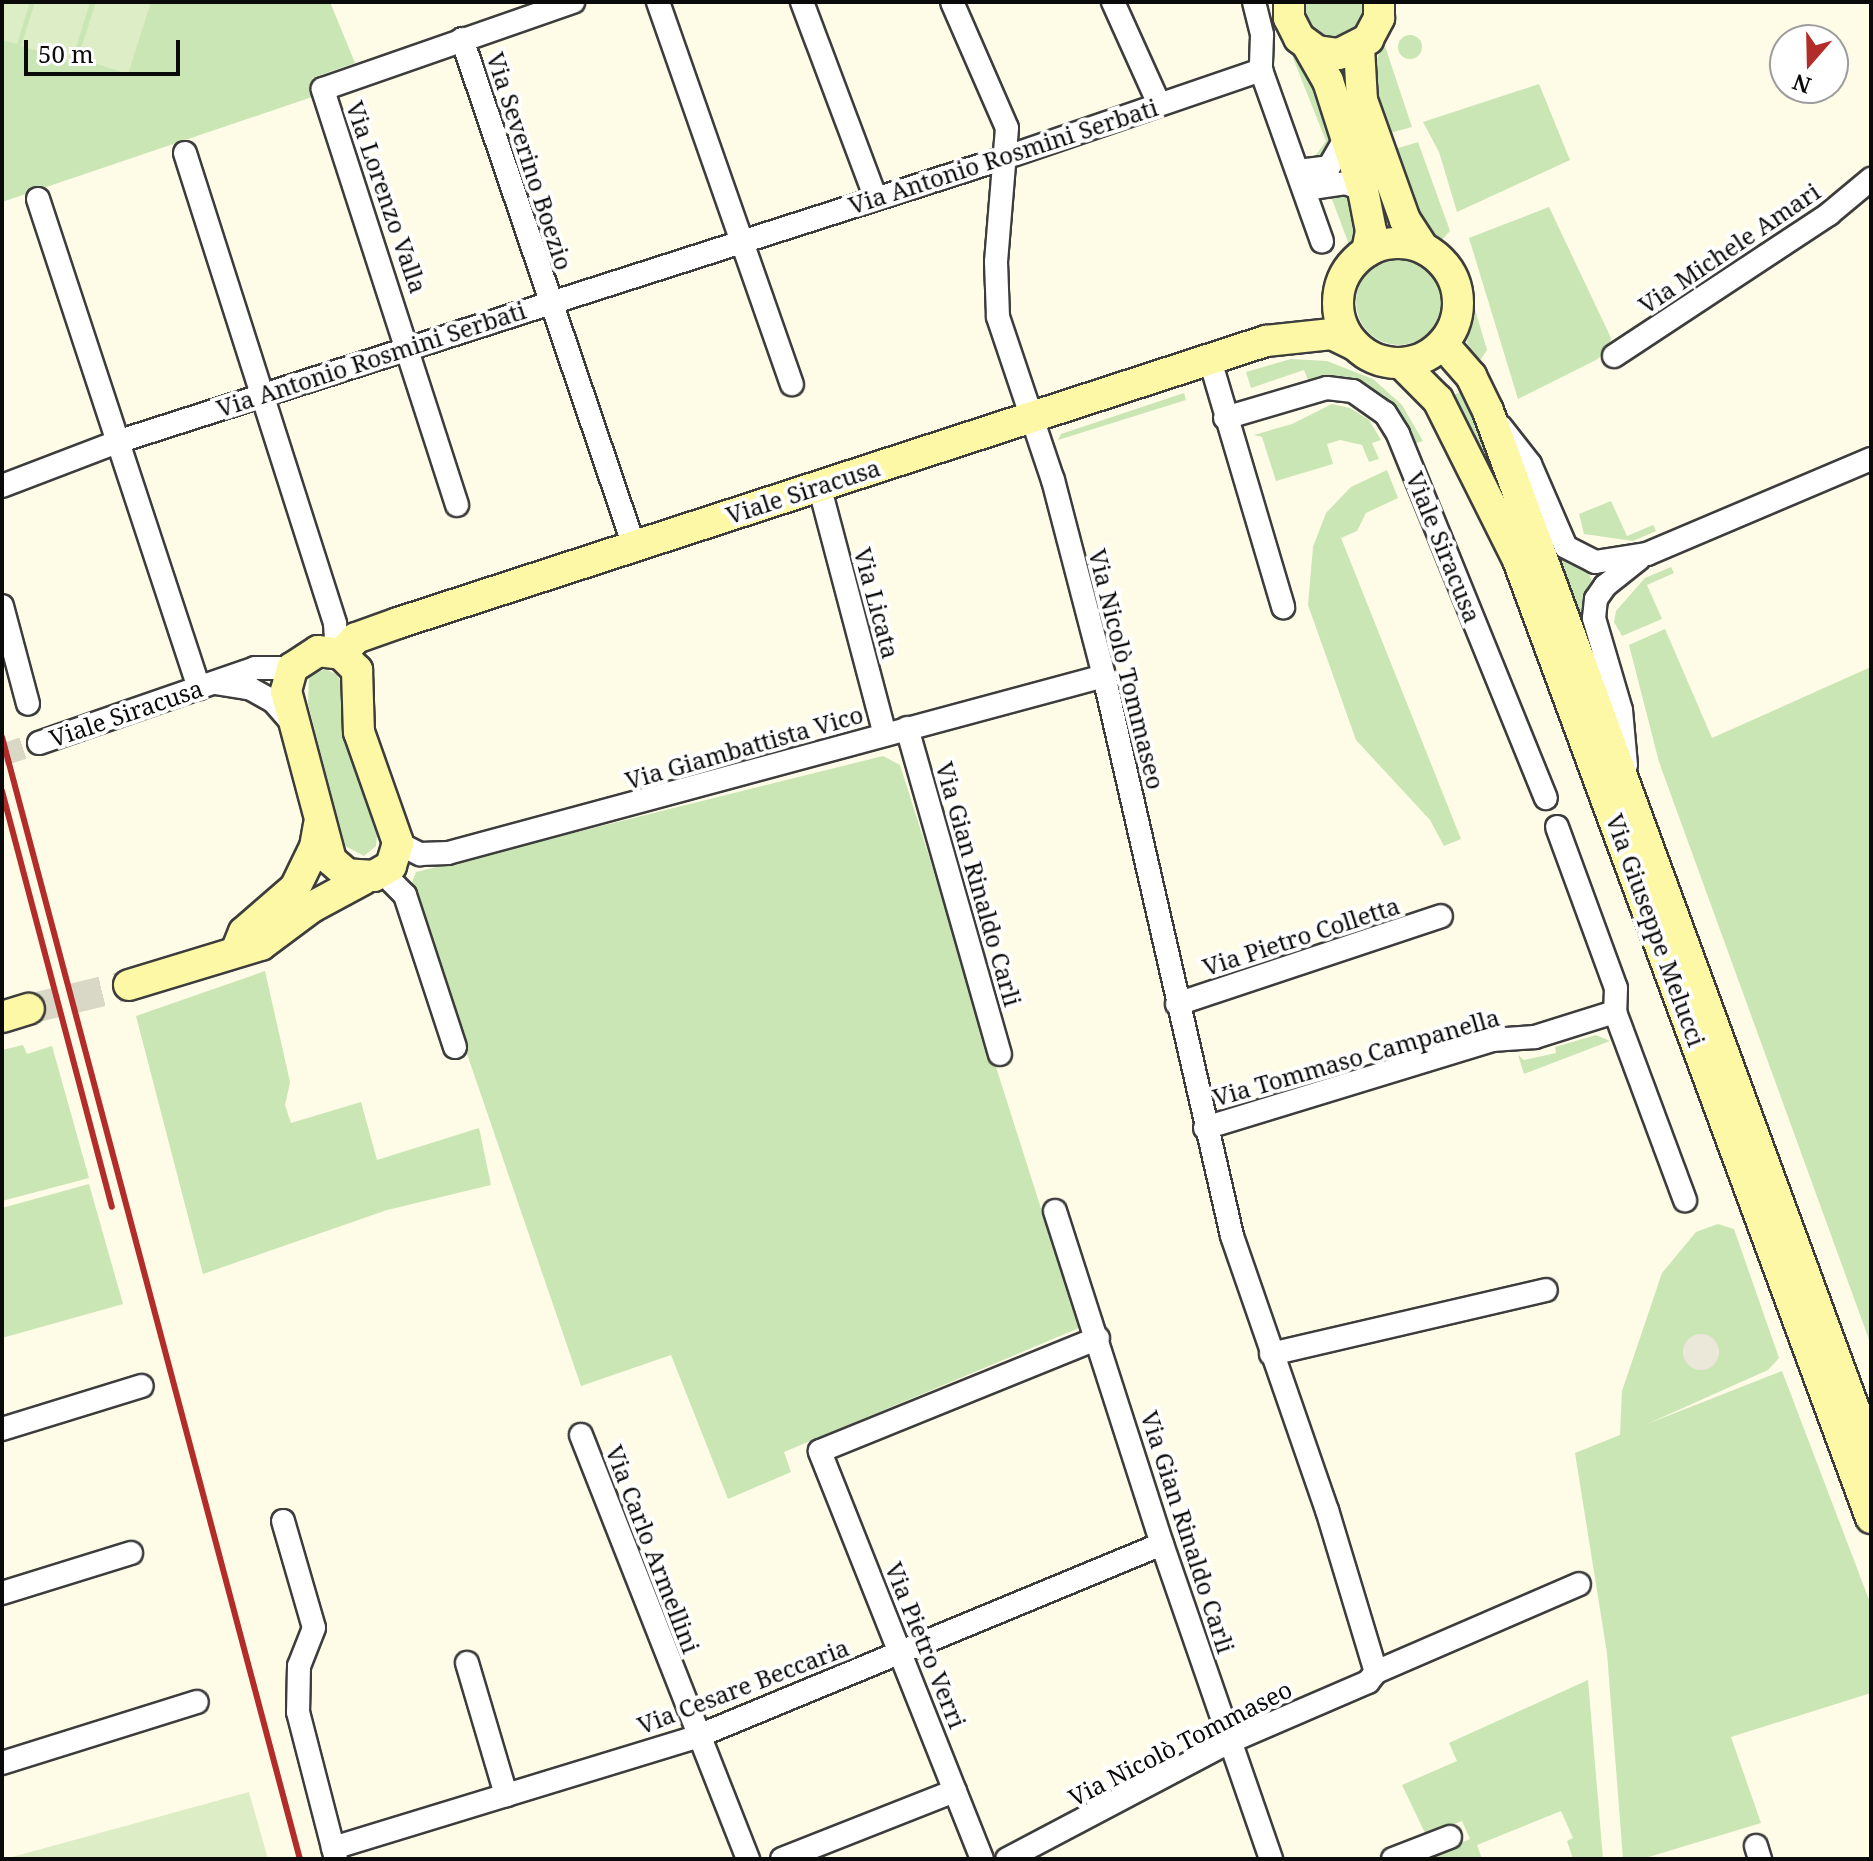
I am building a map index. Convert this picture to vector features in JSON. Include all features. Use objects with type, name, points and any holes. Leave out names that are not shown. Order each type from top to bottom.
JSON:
[{"type":"main road","points":[[1289,2],[1293,29],[1308,46],[1328,81],[1363,190],[1371,231],[1338,311],[1355,345],[1376,359],[1401,363],[1424,358],[1443,344],[1456,322],[1456,284],[1443,262],[1423,248],[1405,220],[1362,100],[1359,47]]},
{"type":"main road","points":[[1308,46],[1328,54],[1359,47],[1375,29],[1387,3]]},
{"type":"main road","points":[[1356,262],[1388,243],[1423,248]]},
{"type":"main road","name":"Viale Siracusa","points":[[292,668],[333,645],[398,623],[819,485],[1029,421],[1266,341],[1306,321],[1356,262]]},
{"type":"main road","name":"Viale Siracusa","points":[[1266,341],[1332,334],[1355,345]]},
{"type":"main road","name":"Via Giuseppe Melucci","points":[[1443,344],[1471,376],[1488,411],[1871,1455]]},
{"type":"main road","name":"Via Giuseppe Melucci","points":[[1401,363],[1438,400],[1518,560],[1871,1518]]},
{"type":"main road","points":[[129,985],[181,973],[237,949],[261,945],[312,907],[374,876],[397,856],[398,843],[359,732],[361,687],[369,658],[398,623]]},
{"type":"main road","points":[[333,645],[357,670],[361,687]]},
{"type":"main road","points":[[292,668],[286,691],[331,860],[347,874],[374,876]]},
{"type":"main road","points":[[237,949],[244,932],[295,888],[315,847],[319,822]]},
{"type":"street","points":[[462,39],[573,2]]},
{"type":"street","points":[[658,2],[792,384]]},
{"type":"street","points":[[802,2],[876,199]]},
{"type":"street","name":"Via Nicolò Tommaseo","points":[[952,2],[1007,128],[996,262],[998,317],[1029,421],[1053,480],[1104,676],[1232,1236],[1327,1510],[1376,1672],[1368,1682],[1231,1741],[1044,1851],[1007,1859]]},
{"type":"street","points":[[1113,2],[1159,104]]},
{"type":"street","points":[[1254,2],[1262,35],[1261,70],[1322,241]]},
{"type":"street","name":"Via Lorenzo Valla","points":[[457,505],[409,346],[323,89],[462,39]]},
{"type":"street","name":"Via Severino Boezio","points":[[462,39],[634,546]]},
{"type":"street","name":"Via Antonio Rosmini Serbati","points":[[2,486],[120,441],[549,300],[744,242],[1004,158],[1261,70]]},
{"type":"street","points":[[1302,180],[1329,167],[1346,138]]},
{"type":"street","points":[[185,153],[264,396],[333,645]]},
{"type":"street","name":"Via Michele Amari","points":[[1614,356],[1829,214],[1871,179]]},
{"type":"street","points":[[1302,180],[1346,183],[1363,190]]},
{"type":"street","points":[[38,199],[206,685]]},
{"type":"street","points":[[1210,360],[1283,607]]},
{"type":"street","name":"Viale Siracusa","points":[[1225,418],[1327,388],[1353,391],[1385,413],[1398,434],[1546,798]]},
{"type":"street","points":[[1488,411],[1530,464],[1566,547],[1595,562],[1647,554],[1871,459]]},
{"type":"street","name":"Via Licata","points":[[819,485],[896,731]]},
{"type":"street","points":[[1629,794],[1621,710],[1594,618],[1596,599],[1605,586],[1647,554]]},
{"type":"street","points":[[2,606],[28,704]]},
{"type":"street","name":"Viale Siracusa","points":[[39,743],[255,668],[292,668]]},
{"type":"street","name":"Via Giambattista Vico","points":[[398,843],[420,854],[448,853],[745,777],[896,731],[1104,676]]},
{"type":"street","name":"Viale Siracusa","points":[[206,685],[262,695],[295,726]]},
{"type":"street","name":"Via Gian Rinaldo Carli","points":[[896,731],[1000,1054]]},
{"type":"street","points":[[1557,827],[1616,988],[1615,1012],[1685,1200]]},
{"type":"street","points":[[374,876],[405,895],[455,1047]]},
{"type":"street","name":"Via Pietro Colletta","points":[[1177,1004],[1441,916]]},
{"type":"street","name":"Via Tommaso Campanella","points":[[1205,1128],[1492,1040],[1535,1037],[1615,1012]]},
{"type":"street","name":"Via Gian Rinaldo Carli","points":[[1055,1211],[1162,1544],[1271,1859]]},
{"type":"street","points":[[1271,1354],[1546,1290]]},
{"type":"street","name":"Via Pietro Verri","points":[[982,1859],[820,1451],[1098,1338]]},
{"type":"street","points":[[2,1429],[142,1386]]},
{"type":"street","name":"Via Carlo Armellini","points":[[581,1435],[696,1737],[748,1859]]},
{"type":"street","points":[[283,1521],[314,1628],[299,1666],[298,1712],[334,1853]]},
{"type":"street","name":"Via Cesare Beccaria","points":[[334,1853],[506,1795],[696,1737],[1162,1544]]},
{"type":"street","points":[[2,1593],[131,1553]]},
{"type":"street","points":[[1376,1672],[1579,1584]]},
{"type":"street","points":[[467,1663],[506,1795]]},
{"type":"street","points":[[2,1763],[197,1702]]},
{"type":"street","points":[[782,1859],[955,1791]]},
{"type":"street","points":[[1393,1859],[1450,1837]]},
{"type":"green space","points":[[2,2],[330,2],[355,63],[312,78],[318,95],[2,202]]},
{"type":"green space","points":[[2,2],[30,2],[17,44],[2,40]]},
{"type":"green space","points":[[35,2],[90,2],[72,61],[21,46]]},
{"type":"green space","points":[[96,2],[151,2],[128,74],[78,58]]},
{"type":"green space","points":[[1302,2],[1365,2],[1366,13],[1363,23],[1342,41],[1315,36],[1301,12]]},
{"type":"green space","points":[[1410,35],[1419,38],[1422,47],[1419,56],[1410,59],[1401,56],[1398,47],[1401,38]]},
{"type":"green space","points":[[1384,43],[1412,127],[1390,133],[1372,71]]},
{"type":"green space","points":[[1289,48],[1311,74],[1333,144],[1318,161],[1315,156],[1326,141]]},
{"type":"green space","points":[[1539,84],[1570,160],[1457,212],[1439,152],[1423,122]]},
{"type":"green space","points":[[1418,142],[1450,231],[1441,241],[1423,226],[1395,149]]},
{"type":"green space","points":[[1337,192],[1353,199],[1357,239],[1351,250],[1330,194]]},
{"type":"green space","points":[[1549,207],[1611,338],[1609,350],[1596,360],[1518,399],[1469,238]]},
{"type":"green space","points":[[1399,259],[1416,262],[1430,271],[1439,285],[1442,302],[1439,319],[1430,333],[1416,342],[1399,345],[1382,342],[1368,333],[1359,319],[1356,302],[1359,285],[1368,271],[1382,262]]},
{"type":"green space","points":[[1471,296],[1487,350],[1477,365],[1467,342]]},
{"type":"green space","points":[[1291,359],[1327,361],[1373,379],[1402,405],[1423,441],[1413,444],[1384,395],[1349,378],[1308,380],[1304,370],[1251,388],[1246,372]]},
{"type":"green space","points":[[1461,391],[1477,420],[1516,527],[1453,396]]},
{"type":"green space","points":[[1184,393],[1186,400],[1058,440],[1061,434]]},
{"type":"green space","points":[[1332,404],[1350,408],[1369,420],[1381,440],[1372,443],[1379,459],[1369,462],[1362,445],[1340,440],[1327,444],[1333,464],[1276,481],[1262,437],[1254,435],[1292,424]]},
{"type":"green space","points":[[1387,470],[1398,498],[1366,513],[1357,531],[1341,538],[1461,839],[1444,846],[1430,820],[1356,740],[1308,605],[1313,547],[1326,513],[1351,487]]},
{"type":"green space","points":[[1611,501],[1627,536],[1653,525],[1656,531],[1633,541],[1584,534],[1579,514]]},
{"type":"green space","points":[[1542,517],[1558,550],[1568,561],[1587,568],[1594,587],[1584,616],[1599,674]]},
{"type":"green space","points":[[1671,567],[1674,573],[1647,585],[1662,619],[1622,636],[1614,622],[1616,611],[1645,578]]},
{"type":"green space","points":[[1665,629],[1712,738],[1871,667],[1871,1345],[1659,762],[1629,645]]},
{"type":"green space","points":[[325,669],[336,674],[343,685],[342,728],[377,836],[376,846],[364,856],[345,846],[308,704],[309,677]]},
{"type":"green space","points":[[883,756],[900,765],[1079,1328],[784,1452],[791,1472],[728,1499],[671,1355],[581,1386],[410,888],[416,872]]},
{"type":"green space","points":[[265,971],[290,1082],[285,1105],[291,1123],[361,1102],[377,1160],[479,1128],[491,1185],[387,1210],[203,1274],[136,1016]]},
{"type":"green space","points":[[1596,1035],[1610,1041],[1524,1074],[1518,1055],[1524,1060],[1556,1053],[1555,1047]]},
{"type":"green space","points":[[23,1045],[27,1054],[52,1046],[89,1178],[2,1201],[2,1050]]},
{"type":"green space","points":[[89,1184],[123,1304],[2,1338],[2,1208]]},
{"type":"green space","points":[[1718,1224],[1734,1229],[1779,1358],[1768,1370],[1647,1424],[1782,1371],[1871,1605],[1871,1693],[1731,1737],[1761,1823],[1642,1859],[1623,1859],[1607,1653],[1575,1453],[1620,1435],[1622,1391],[1662,1273],[1696,1232]]},
{"type":"green space","points":[[1588,1680],[1603,1859],[1573,1859],[1567,1841],[1573,1838],[1561,1811],[1477,1845],[1482,1859],[1423,1859],[1470,1839],[1462,1821],[1426,1835],[1402,1785],[1457,1761],[1449,1743]]},
{"type":"green space","points":[[249,1792],[268,1859],[5,1859]]},
{"type":"shaded area","points":[[1701,1334],[1714,1339],[1719,1352],[1714,1365],[1701,1370],[1688,1365],[1683,1352],[1688,1339]]},
{"type":"tunnel","points":[[2,755],[39,743]]},
{"type":"tunnel","points":[[29,1009],[129,985]]},
{"type":"railway","points":[[2,737],[300,1859]]},
{"type":"railway","points":[[2,791],[112,1207]]}]
